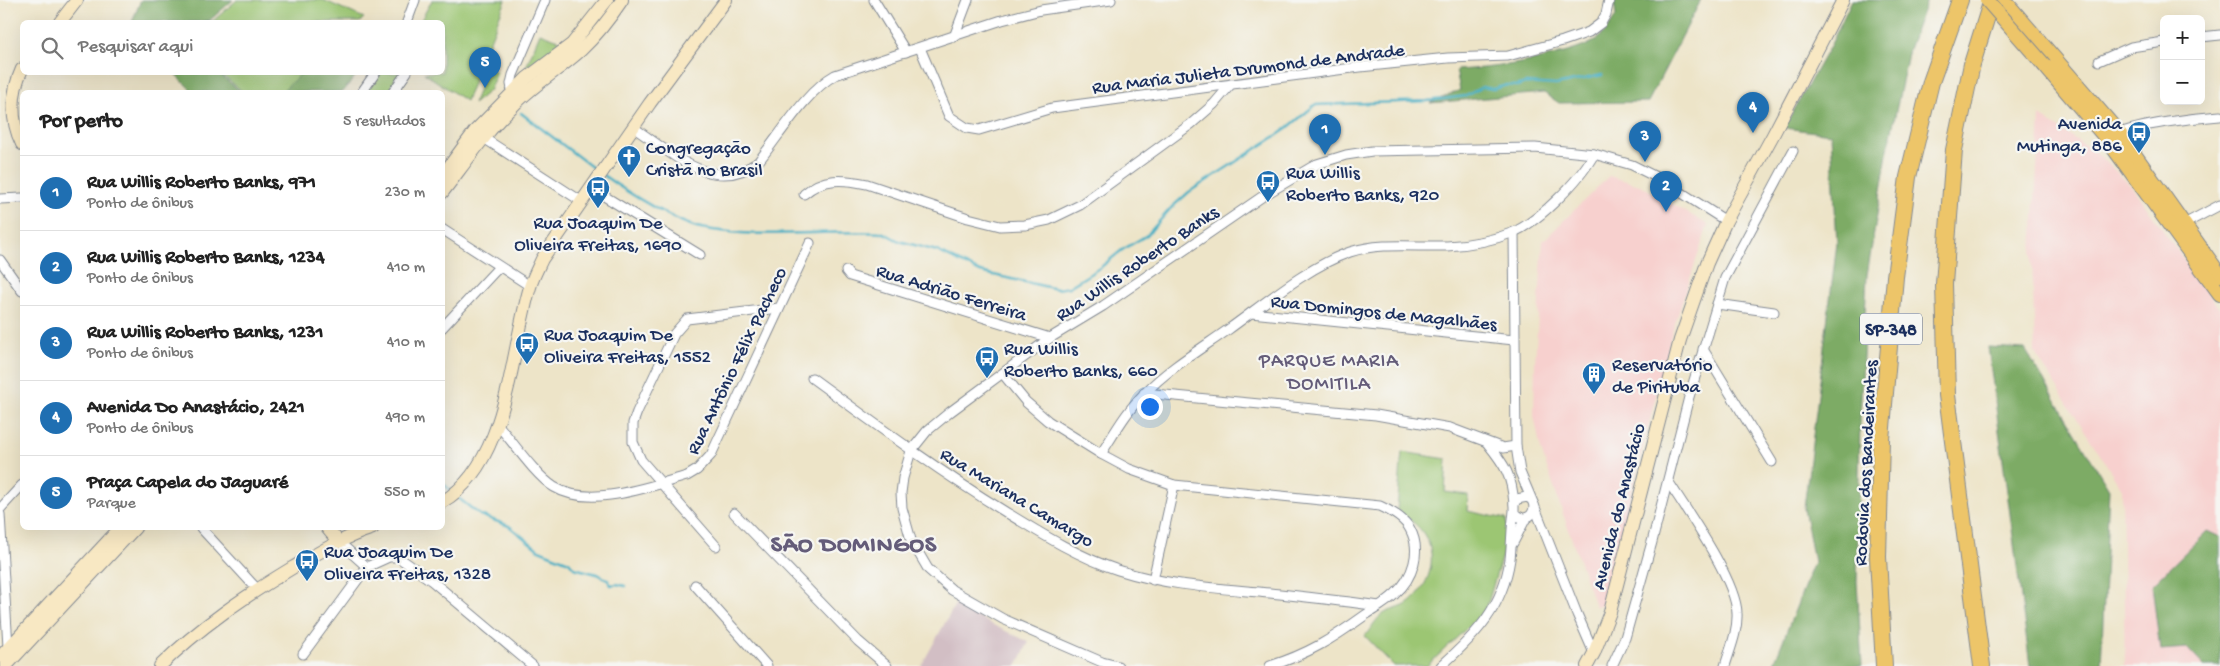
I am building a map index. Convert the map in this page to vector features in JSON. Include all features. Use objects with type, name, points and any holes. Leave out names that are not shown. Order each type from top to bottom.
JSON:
[{"type":"highway","name":"Rodovia dos Bandeirantes","points":[[1884,666],[1878,557],[1881,439],[1895,277],[1908,177],[1931,82],[1960,0]]},
{"type":"highway","name":"SP-348","points":[[1982,666],[1947,396],[1944,284],[1954,150],[1972,64],[1992,0]]},
{"type":"main road","points":[[62,20],[77,0]]},
{"type":"main road","points":[[445,173],[514,98],[527,78],[572,44],[607,0]]},
{"type":"main road","points":[[514,98],[580,51],[602,27],[622,0]]},
{"type":"main road","points":[[445,500],[463,487],[480,465],[498,425],[530,286],[542,259],[634,128],[650,102],[726,0]]},
{"type":"main road","name":"Avenida do Anastácio","points":[[1587,666],[1610,612],[1680,340],[1707,263],[1726,221],[1843,0]]},
{"type":"main road","points":[[1987,0],[2050,62]]},
{"type":"main road","points":[[2004,0],[2050,62],[2184,224],[2220,275]]},
{"type":"main road","points":[[20,74],[16,84],[13,115],[20,139]]},
{"type":"main road","points":[[445,188],[479,135]]},
{"type":"main road","points":[[2113,136],[2163,214],[2220,294]]},
{"type":"main road","points":[[6,666],[8,653],[118,530]]},
{"type":"main road","points":[[8,653],[133,530]]},
{"type":"main road","points":[[329,530],[338,541]]},
{"type":"main road","points":[[160,666],[196,633],[257,589],[338,541],[368,530]]},
{"type":"street","points":[[408,20],[415,0]]},
{"type":"street","points":[[514,98],[512,75],[545,0]]},
{"type":"street","points":[[874,0],[906,52]]},
{"type":"street","points":[[954,37],[968,0]]},
{"type":"street","points":[[634,128],[681,160],[710,174],[723,176],[737,174],[758,162],[822,82],[835,75],[1002,20],[1041,10],[1112,0]]},
{"type":"street","name":"Rua Maria Julieta Drumond de Andrade","points":[[920,48],[949,116],[967,128],[980,130],[1052,108],[1448,58],[1508,56],[1589,32],[1601,23],[1606,14],[1609,0]]},
{"type":"street","points":[[2205,37],[2220,35]]},
{"type":"street","points":[[2099,61],[2131,47],[2160,43]]},
{"type":"street","points":[[363,90],[374,75]]},
{"type":"street","points":[[394,90],[405,75]]},
{"type":"street","points":[[804,194],[824,182],[834,180],[851,181],[867,184],[968,218],[1000,226],[1025,226],[1049,220],[1080,205],[1191,124],[1214,104],[1231,84]]},
{"type":"street","points":[[2113,136],[2194,118],[2220,116]]},
{"type":"street","points":[[479,135],[581,202]]},
{"type":"street","name":"Rua Willis Roberto Banks","points":[[1118,666],[1102,664],[1003,619],[952,590],[928,569],[911,540],[902,508],[903,478],[911,451],[927,431],[1050,338],[1111,300],[1266,194],[1317,164],[1346,155],[1372,151],[1536,148],[1594,154],[1632,165],[1660,179],[1726,221]]},
{"type":"street","points":[[1612,666],[1625,638],[1703,349],[1726,278],[1794,151]]},
{"type":"street","points":[[1101,454],[1144,393],[1179,365],[1321,265],[1349,253],[1372,247],[1450,246],[1480,241],[1514,232],[1544,211],[1572,185],[1585,170],[1594,154]]},
{"type":"street","points":[[594,184],[700,255]]},
{"type":"street","points":[[0,199],[20,198]]},
{"type":"street","points":[[2163,214],[2184,224],[2220,205]]},
{"type":"street","points":[[445,231],[530,286]]},
{"type":"street","points":[[1514,232],[1517,458],[1545,534],[1594,653]]},
{"type":"street","name":"Rua Antônio Félix Pacheco","points":[[498,425],[552,486],[577,496],[602,496],[687,476],[697,470],[710,455],[810,242]]},
{"type":"street","points":[[0,260],[20,288]]},
{"type":"street","points":[[445,325],[499,267]]},
{"type":"street","name":"Rua Adrião Ferreira","points":[[846,271],[850,276],[1050,338]]},
{"type":"street","points":[[1717,304],[1774,312]]},
{"type":"street","points":[[716,546],[641,460],[633,442],[633,423],[650,383],[680,325],[687,319],[779,308]]},
{"type":"street","name":"Rua Domingos de Magalhães","points":[[1251,313],[1514,340]]},
{"type":"street","points":[[1703,349],[1772,462]]},
{"type":"street","points":[[1003,374],[1026,402],[1048,422],[1129,469],[1174,485],[1380,506],[1395,514],[1410,528],[1417,548],[1413,566],[1403,586],[1395,595],[1326,643],[1293,659],[1270,666]]},
{"type":"street","name":"Rua Mariana Camargo","points":[[812,378],[911,451],[963,485],[1040,532],[1083,555],[1116,569],[1153,580],[1193,586],[1379,606]]},
{"type":"street","points":[[1144,393],[1376,415],[1450,428],[1488,444],[1503,448],[1516,446]]},
{"type":"street","points":[[1441,666],[1482,625],[1497,604],[1510,560],[1511,527],[1514,508],[1509,474],[1504,463],[1488,444]]},
{"type":"street","points":[[1509,474],[1517,458]]},
{"type":"street","points":[[1668,481],[1714,556],[1733,594],[1737,614],[1736,625],[1725,666]]},
{"type":"street","points":[[1153,580],[1174,485]]},
{"type":"street","points":[[0,509],[20,487]]},
{"type":"street","points":[[1511,548],[1527,517],[1534,510],[1533,503],[1527,497],[1522,497],[1514,508]]},
{"type":"street","points":[[1514,508],[1522,518],[1527,517],[1545,534]]},
{"type":"street","points":[[734,513],[858,641],[887,666]]},
{"type":"street","points":[[0,514],[8,653]]},
{"type":"street","points":[[203,530],[257,589]]},
{"type":"street","points":[[338,541],[367,567]]},
{"type":"street","points":[[303,654],[367,567],[389,557],[401,558],[432,581],[533,666]]},
{"type":"street","points":[[695,585],[767,666]]},
{"type":"shaded area","points":[[2040,116],[2098,154],[2132,187],[2220,310],[2220,666],[2125,666],[2122,489],[2035,353],[2032,253]]},
{"type":"shaded area","points":[[1609,176],[1640,185],[1708,225],[1672,332],[1603,606],[1595,606],[1541,450],[1534,416],[1535,362],[1543,241]]},
{"type":"shaded area","points":[[956,603],[991,624],[1029,642],[1017,666],[921,666]]},
{"type":"green space","points":[[141,0],[233,0],[210,20],[133,20]]},
{"type":"green space","points":[[237,0],[323,0],[364,18],[362,20],[214,20]]},
{"type":"green space","points":[[432,0],[506,0],[466,101],[427,75],[445,75],[445,20],[421,20]]},
{"type":"green space","points":[[1614,0],[1701,0],[1648,102],[1559,103],[1544,93],[1430,103],[1460,90],[1456,70],[1494,67],[1531,61],[1570,51],[1593,42],[1606,30],[1616,16]]},
{"type":"green space","points":[[1852,0],[1927,0],[1909,49],[1887,154],[1867,275],[1860,420],[1857,582],[1862,666],[1773,666],[1814,562],[1804,508],[1837,243],[1831,134],[1784,128],[1831,44]]},
{"type":"green space","points":[[540,33],[564,42],[526,67]]},
{"type":"green space","points":[[488,68],[497,72],[489,91],[473,104]]},
{"type":"green space","points":[[176,75],[220,75],[239,90],[191,90]]},
{"type":"green space","points":[[222,75],[304,75],[287,90],[241,90]]},
{"type":"green space","points":[[300,75],[356,75],[345,90],[283,90]]},
{"type":"green space","points":[[376,75],[402,75],[390,90],[365,90]]},
{"type":"green space","points":[[1988,347],[2025,349],[2109,489],[2101,666],[2030,666]]},
{"type":"green space","points":[[1402,452],[1447,459],[1445,492],[1468,495],[1467,511],[1506,519],[1508,535],[1486,610],[1427,666],[1394,666],[1365,636],[1382,615],[1410,602],[1422,589],[1430,572],[1431,554],[1425,536],[1416,525],[1397,510]]},
{"type":"green space","points":[[2207,531],[2220,537],[2220,666],[2204,666],[2187,648],[2160,650],[2152,585]]},
{"type":"waterway","points":[[603,175],[665,213],[701,228],[769,234],[884,233],[899,241],[937,251],[980,272],[1057,289],[1069,287],[1147,235],[1171,208],[1189,192],[1285,130],[1315,105],[1427,101],[1466,96],[1482,87],[1493,89],[1525,83],[1556,85],[1602,75]]},
{"type":"waterway","points":[[521,113],[597,171]]},
{"type":"waterway","points":[[445,485],[451,491]]},
{"type":"waterway","points":[[457,497],[480,515],[509,526],[539,550],[569,562],[574,568],[597,574],[607,579],[611,585],[625,586]]},
{"type":"place","name":"Praça Capela do Jaguaré","points":[[485,88]]},
{"type":"place","name":"Avenida Do Anastácio, 2421","points":[[1753,133]]},
{"type":"place","name":"Avenida Mutinga, 886","points":[[2139,154]]},
{"type":"place","name":"Rua Willis Roberto Banks, 971","points":[[1325,155]]},
{"type":"place","name":"Rua Willis Roberto Banks, 1231","points":[[1645,162]]},
{"type":"place","name":"Congregação Cristã no Brasil","points":[[629,178]]},
{"type":"place","name":"Rua Willis Roberto Banks, 920","points":[[1268,203]]},
{"type":"place","name":"Rua Joaquim De Oliveira Freitas, 1690","points":[[598,209]]},
{"type":"place","name":"Rua Willis Roberto Banks, 1234","points":[[1666,212]]},
{"type":"place","name":"Rua Joaquim De Oliveira Freitas, 1552","points":[[527,365]]},
{"type":"place","name":"Rua Willis Roberto Banks, 660","points":[[987,379]]},
{"type":"place","name":"Reservatório de Pirituba","points":[[1594,395]]},
{"type":"place","name":"Rua Joaquim De Oliveira Freitas, 1328","points":[[307,582]]},
{"type":"district","name":"PARQUE MARIA DOMITILA","points":[[1329,370]]},
{"type":"district","name":"SÃO DOMINGOS","points":[[854,543]]}]
